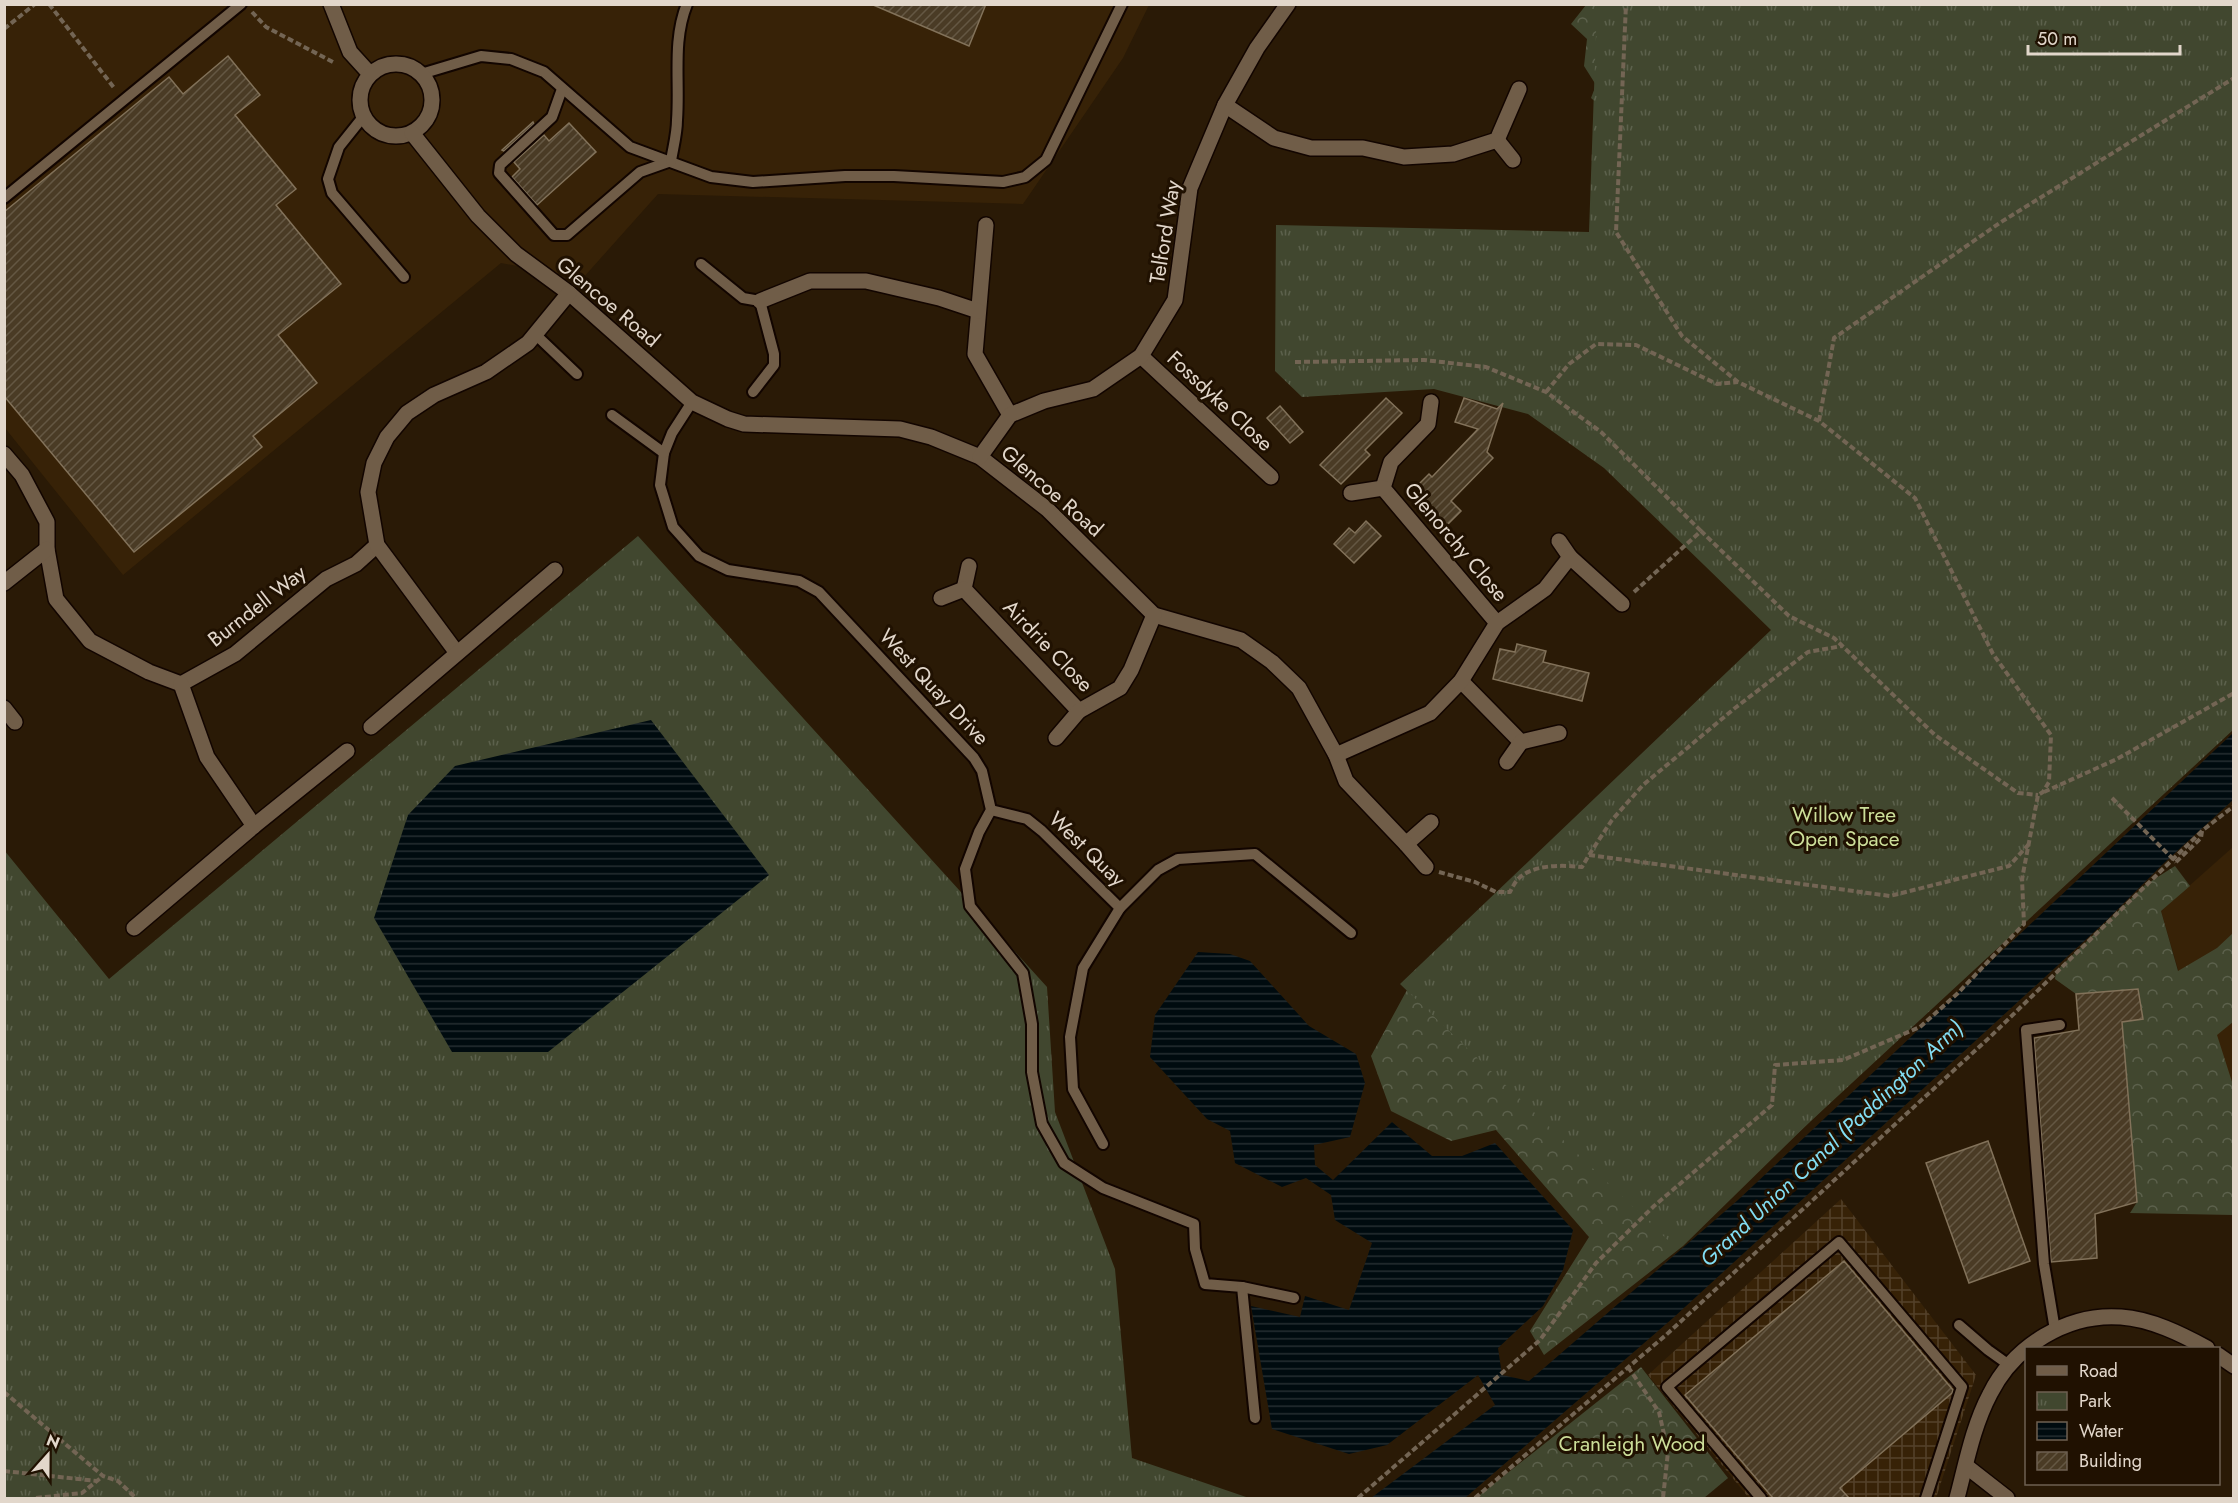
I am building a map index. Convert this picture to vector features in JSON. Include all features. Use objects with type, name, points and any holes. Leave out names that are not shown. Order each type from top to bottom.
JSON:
[{"type":"street","points":[[331,4],[350,52],[370,74]]},
{"type":"street","name":"Telford Way","points":[[1010,415],[1044,401],[1093,389],[1141,356],[1176,300],[1190,188],[1225,105],[1257,48],[1288,4]]},
{"type":"street","points":[[393,64],[405,65],[421,74],[430,91],[431,109],[422,126],[412,133],[400,136],[387,136],[371,127],[363,117],[359,104],[360,92],[370,74],[380,67],[393,64]]},
{"type":"street","points":[[1497,141],[1519,89]]},
{"type":"street","points":[[1225,105],[1274,138],[1311,148],[1363,148],[1404,157],[1453,154],[1497,141]]},
{"type":"street","name":"Glencoe Road","points":[[412,133],[478,216],[516,254],[569,293],[692,402],[744,424],[900,429],[931,437],[980,457],[1047,509],[1154,615],[1240,640],[1272,662],[1299,688],[1336,755],[1346,781],[1426,867]]},
{"type":"street","points":[[1497,141],[1513,160]]},
{"type":"street","points":[[980,457],[1010,415],[975,354],[986,225]]},
{"type":"street","points":[[760,301],[810,281],[866,281],[939,298],[978,311]]},
{"type":"street","points":[[457,652],[377,545],[368,492],[374,463],[387,437],[407,413],[434,395],[486,372],[528,343],[569,293]]},
{"type":"street","name":"Fossdyke Close","points":[[1141,356],[1270,477]]},
{"type":"street","name":"Glenorchy Close","points":[[1383,488],[1391,462],[1428,424],[1431,402]]},
{"type":"street","points":[[4,454],[22,475],[47,522],[47,549],[56,599],[90,641],[149,672],[181,684],[207,758],[254,826]]},
{"type":"street","name":"Glenorchy Close","points":[[1351,493],[1383,488]]},
{"type":"street","name":"Glenorchy Close","points":[[1383,488],[1497,623]]},
{"type":"street","points":[[1559,541],[1570,557],[1622,604]]},
{"type":"street","name":"Burndell Way","points":[[181,684],[235,654],[326,579],[356,564],[377,545]]},
{"type":"street","points":[[4,583],[47,549]]},
{"type":"street","points":[[1336,755],[1430,713],[1461,681],[1497,623],[1545,589],[1570,557]]},
{"type":"street","points":[[941,598],[964,589],[969,566]]},
{"type":"street","points":[[371,727],[555,570]]},
{"type":"street","name":"Airdrie Close","points":[[964,589],[1079,711],[1120,688],[1131,670],[1154,615]]},
{"type":"street","points":[[1461,681],[1521,742]]},
{"type":"street","points":[[4,708],[15,722]]},
{"type":"street","points":[[1056,738],[1079,711]]},
{"type":"street","points":[[1507,762],[1521,742],[1559,733]]},
{"type":"street","points":[[134,928],[347,751]]},
{"type":"street","points":[[1406,844],[1431,822]]},
{"type":"street","points":[[2028,1347],[2055,1330],[2082,1321],[2120,1317],[2154,1324],[2205,1347]]},
{"type":"street","points":[[1957,1498],[1990,1393],[2009,1365],[2025,1350]]},
{"type":"street","points":[[2220,1356],[2234,1366]]},
{"type":"street","points":[[1966,1466],[2007,1498]]},
{"type":"lane","points":[[4,198],[244,4]]},
{"type":"lane","points":[[671,161],[677,121],[678,40],[680,22],[687,4]]},
{"type":"lane","points":[[421,74],[481,56],[511,59],[544,72],[630,147],[711,177],[753,182],[884,176],[942,177],[1003,182],[1025,177],[1046,159],[1122,4]]},
{"type":"lane","points":[[562,89],[552,117],[500,165],[499,173],[554,236],[567,235],[640,172],[671,161]]},
{"type":"lane","points":[[363,117],[339,147],[328,179],[332,193],[404,277]]},
{"type":"lane","points":[[701,264],[743,298],[760,301],[774,354],[774,365],[753,392]]},
{"type":"lane","points":[[535,334],[578,374]]},
{"type":"lane","name":"West Quay Drive","points":[[692,402],[672,433],[664,453],[660,485],[673,527],[699,556],[728,570],[799,581],[819,592],[974,758],[982,771],[991,810]]},
{"type":"lane","points":[[612,415],[664,453]]},
{"type":"lane","points":[[991,810],[979,832],[965,869],[970,906],[1023,972],[1032,1024],[1032,1072],[1042,1124],[1064,1163],[1103,1188],[1194,1224],[1196,1249],[1205,1284],[1242,1287],[1294,1298]]},
{"type":"lane","name":"West Quay","points":[[991,810],[1027,819],[1120,908]]},
{"type":"lane","points":[[1103,1144],[1073,1089],[1070,1037],[1083,968],[1120,908],[1158,870],[1178,859],[1255,854],[1351,933]]},
{"type":"lane","points":[[2055,1330],[2044,1264],[2026,1030],[2060,1024]]},
{"type":"lane","points":[[1761,1498],[1667,1387],[1839,1242],[1962,1387],[1926,1498]]},
{"type":"lane","points":[[1242,1287],[1255,1418]]},
{"type":"lane","points":[[1959,1325],[2009,1365]]},
{"type":"path","points":[[4,29],[35,4]]},
{"type":"path","points":[[49,4],[124,100]]},
{"type":"path","points":[[244,4],[266,27],[333,62]]},
{"type":"path","points":[[1626,4],[1616,232],[1682,336],[1738,382],[1819,421],[1915,498],[1993,654],[2051,735],[2049,782],[2043,792]]},
{"type":"path","points":[[1819,421],[1834,338],[2001,222],[2234,78]]},
{"type":"path","points":[[1546,392],[1569,364],[1596,344],[1636,345],[1717,384],[1738,382]]},
{"type":"path","points":[[1295,362],[1424,360],[1445,362],[1486,367],[1546,392],[1601,432],[1789,616],[1834,638],[1935,735],[2018,793],[2038,795],[2117,759],[2234,693]]},
{"type":"path","points":[[1622,604],[1701,531]]},
{"type":"path","points":[[1426,867],[1475,882],[1496,892],[1510,892],[1518,879],[1534,871],[1554,865],[1582,867],[1612,820],[1643,785],[1735,708],[1808,652],[1842,646]]},
{"type":"path","points":[[1358,1498],[1540,1340],[1596,1263],[1654,1206],[1772,1105],[1775,1065],[1843,1060],[1920,1027],[1958,993],[2025,924],[2022,879],[2038,795]]},
{"type":"path","points":[[2112,798],[2176,862],[2201,838],[2203,830]]},
{"type":"path","points":[[1475,1498],[1675,1327],[1990,1037],[2203,830],[2234,806]]},
{"type":"path","points":[[1589,855],[1890,896],[2009,866],[2029,844]]},
{"type":"path","points":[[1628,1367],[1659,1412],[1668,1452],[1663,1498]]},
{"type":"path","points":[[4,1392],[103,1476],[118,1480],[136,1498]]},
{"type":"path","points":[[4,1471],[97,1481]]},
{"type":"path","points":[[36,1498],[82,1493],[103,1476]]},
{"type":"shaded area","points":[[4,5],[1149,5],[1123,58],[1023,204],[658,194],[583,278],[501,263],[123,575],[5,428]]},
{"type":"shaded area","points":[[2233,847],[2233,1137],[2222,1121],[2161,911]]},
{"type":"shaded area","points":[[1841,1199],[1976,1375],[1936,1498],[1749,1498],[1648,1375]]},
{"type":"green space","points":[[1586,5],[1625,5],[1598,104],[1591,98],[1596,85],[1584,66],[1587,39],[1571,24]]},
{"type":"green space","name":"Willow Tree Open Space","points":[[1597,5],[2233,5],[2233,730],[1675,1247],[1400,984],[1771,630],[1604,468],[1528,414],[1434,389],[1302,397],[1275,371],[1276,225],[1589,232]]},
{"type":"green space","points":[[638,536],[1047,987],[1055,1112],[1115,1269],[1132,1458],[1249,1498],[5,1498],[4,850],[109,979]]},
{"type":"green space","points":[[2175,866],[2190,886],[2161,911],[2178,971],[2217,948],[2233,933],[2233,1022],[2217,1035],[2233,1085],[2233,1215],[2130,1213],[2137,1202],[2122,1022],[2143,1018],[2138,989],[2076,994],[2055,979],[2056,971],[2145,885]]},
{"type":"green space","points":[[1407,990],[1826,1106],[1683,1246],[1544,1355],[1530,1331],[1589,1237],[1496,1130],[1451,1141],[1391,1111],[1371,1056]]},
{"type":"green space","name":"Cranleigh Wood","points":[[1641,1367],[1728,1478],[1704,1498],[1476,1498]]},
{"type":"water","points":[[651,720],[769,875],[548,1052],[452,1052],[374,918],[408,815],[455,766]]},
{"type":"water","name":"Grand Union Canal (Paddington Arm)","points":[[2233,733],[2233,800],[2164,863],[2105,922],[1673,1318],[1465,1498],[1371,1498],[1495,1405],[1478,1375],[1387,1445],[1349,1454],[1272,1429],[1251,1306],[1300,1317],[1305,1296],[1349,1310],[1372,1243],[1335,1220],[1331,1195],[1306,1178],[1282,1187],[1235,1163],[1230,1131],[1207,1119],[1150,1057],[1155,1015],[1198,952],[1230,954],[1250,961],[1309,1026],[1356,1054],[1365,1083],[1350,1137],[1314,1145],[1315,1165],[1333,1180],[1392,1122],[1432,1156],[1462,1156],[1495,1143],[1573,1230],[1563,1270],[1543,1306],[1498,1348],[1502,1375],[1529,1381],[1738,1200]]},
{"type":"building","points":[[871,4],[986,4],[969,46]]},
{"type":"building","points":[[228,56],[260,95],[235,115],[296,189],[276,205],[341,284],[278,335],[317,383],[253,436],[262,447],[134,552],[4,396],[4,212],[169,77],[183,94]]},
{"type":"building","points":[[533,122],[534,124],[504,151],[502,150]]},
{"type":"building","points":[[569,123],[596,152],[537,205],[512,177],[520,169],[514,162],[544,135],[549,141]]},
{"type":"building","points":[[1386,398],[1402,413],[1365,450],[1370,455],[1341,484],[1320,465]]},
{"type":"building","points":[[1464,398],[1497,409],[1503,403],[1487,452],[1493,458],[1451,501],[1461,511],[1444,528],[1409,494],[1429,474],[1432,477],[1478,429],[1455,422]]},
{"type":"building","points":[[1280,406],[1303,432],[1290,443],[1267,418]]},
{"type":"building","points":[[1366,521],[1381,536],[1354,563],[1334,544],[1349,528],[1355,533]]},
{"type":"building","points":[[1517,644],[1546,651],[1543,662],[1589,673],[1582,701],[1493,679],[1500,649],[1515,652]]},
{"type":"building","points":[[2138,989],[2143,1019],[2122,1022],[2137,1202],[2095,1214],[2097,1258],[2051,1262],[2034,1038],[2079,1030],[2076,994]]},
{"type":"building","points":[[1988,1141],[2030,1261],[1969,1283],[1926,1163]]},
{"type":"building","points":[[1844,1261],[1953,1390],[1840,1488],[1849,1498],[1773,1498],[1685,1395]]}]
